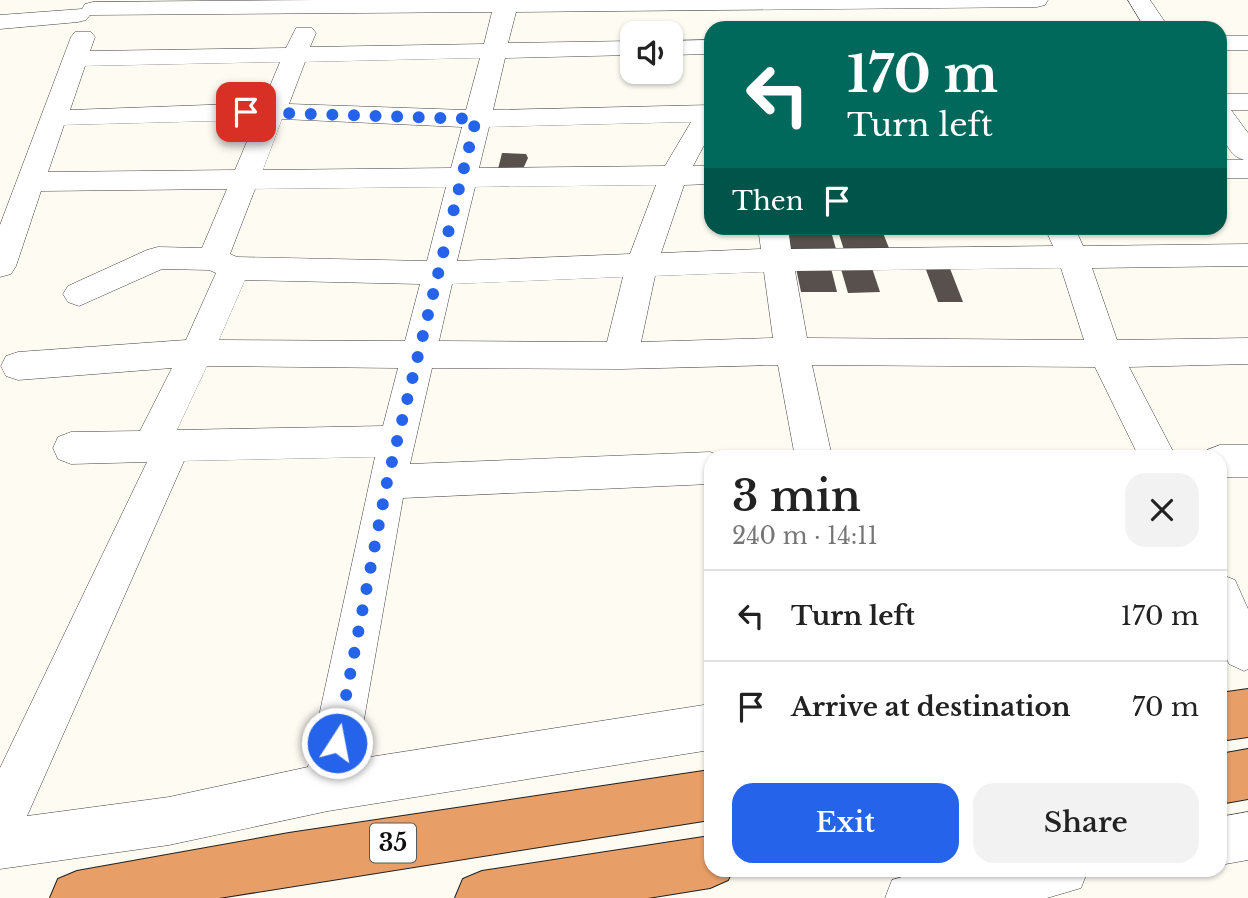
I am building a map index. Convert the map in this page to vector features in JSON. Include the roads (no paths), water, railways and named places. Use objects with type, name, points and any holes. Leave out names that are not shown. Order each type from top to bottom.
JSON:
[{"type":"highway","points":[[1227,716],[1248,713]]},
{"type":"highway","points":[[1227,778],[1248,774]]},
{"type":"highway","name":"35","points":[[76,898],[289,859],[704,796]]},
{"type":"highway","points":[[482,898],[704,863]]},
{"type":"street","points":[[0,22],[88,6],[797,1],[953,7],[1037,0]]},
{"type":"street","points":[[1139,0],[1152,21]]},
{"type":"street","points":[[734,1],[735,21]]},
{"type":"street","points":[[787,21],[797,1]]},
{"type":"street","points":[[0,821],[162,445],[197,353],[224,264],[243,181],[316,3]]},
{"type":"street","points":[[328,787],[387,482],[507,3]]},
{"type":"street","points":[[0,266],[75,60],[88,6]]},
{"type":"street","points":[[0,219],[88,6]]},
{"type":"street","points":[[1227,43],[1248,43]]},
{"type":"street","points":[[683,48],[704,47]]},
{"type":"street","points":[[75,60],[620,48]]},
{"type":"street","points":[[1227,102],[1248,102]]},
{"type":"street","points":[[70,118],[272,111],[476,119],[704,113]]},
{"type":"street","points":[[621,356],[642,263],[673,176],[704,123]]},
{"type":"street","points":[[1227,124],[1248,152]]},
{"type":"street","points":[[1227,169],[1248,169]]},
{"type":"street","points":[[31,182],[463,180],[704,175]]},
{"type":"street","points":[[79,294],[158,258],[224,264],[439,273],[642,263],[776,244],[1066,242],[1248,256]]},
{"type":"street","points":[[1066,242],[1105,354],[1154,450]]},
{"type":"street","points":[[776,244],[792,351],[813,450]]},
{"type":"street","points":[[18,366],[197,353],[621,356],[792,351],[1105,354],[1248,351]]},
{"type":"street","points":[[71,448],[397,441]]},
{"type":"street","points":[[1227,461],[1248,461]]},
{"type":"street","points":[[387,482],[704,468]]},
{"type":"street","points":[[1227,617],[1237,650]]},
{"type":"street","points":[[0,844],[169,821],[328,787],[704,728]]},
{"type":"street","points":[[1227,840],[1248,836]]},
{"type":"street","points":[[910,898],[1025,877]]}]
